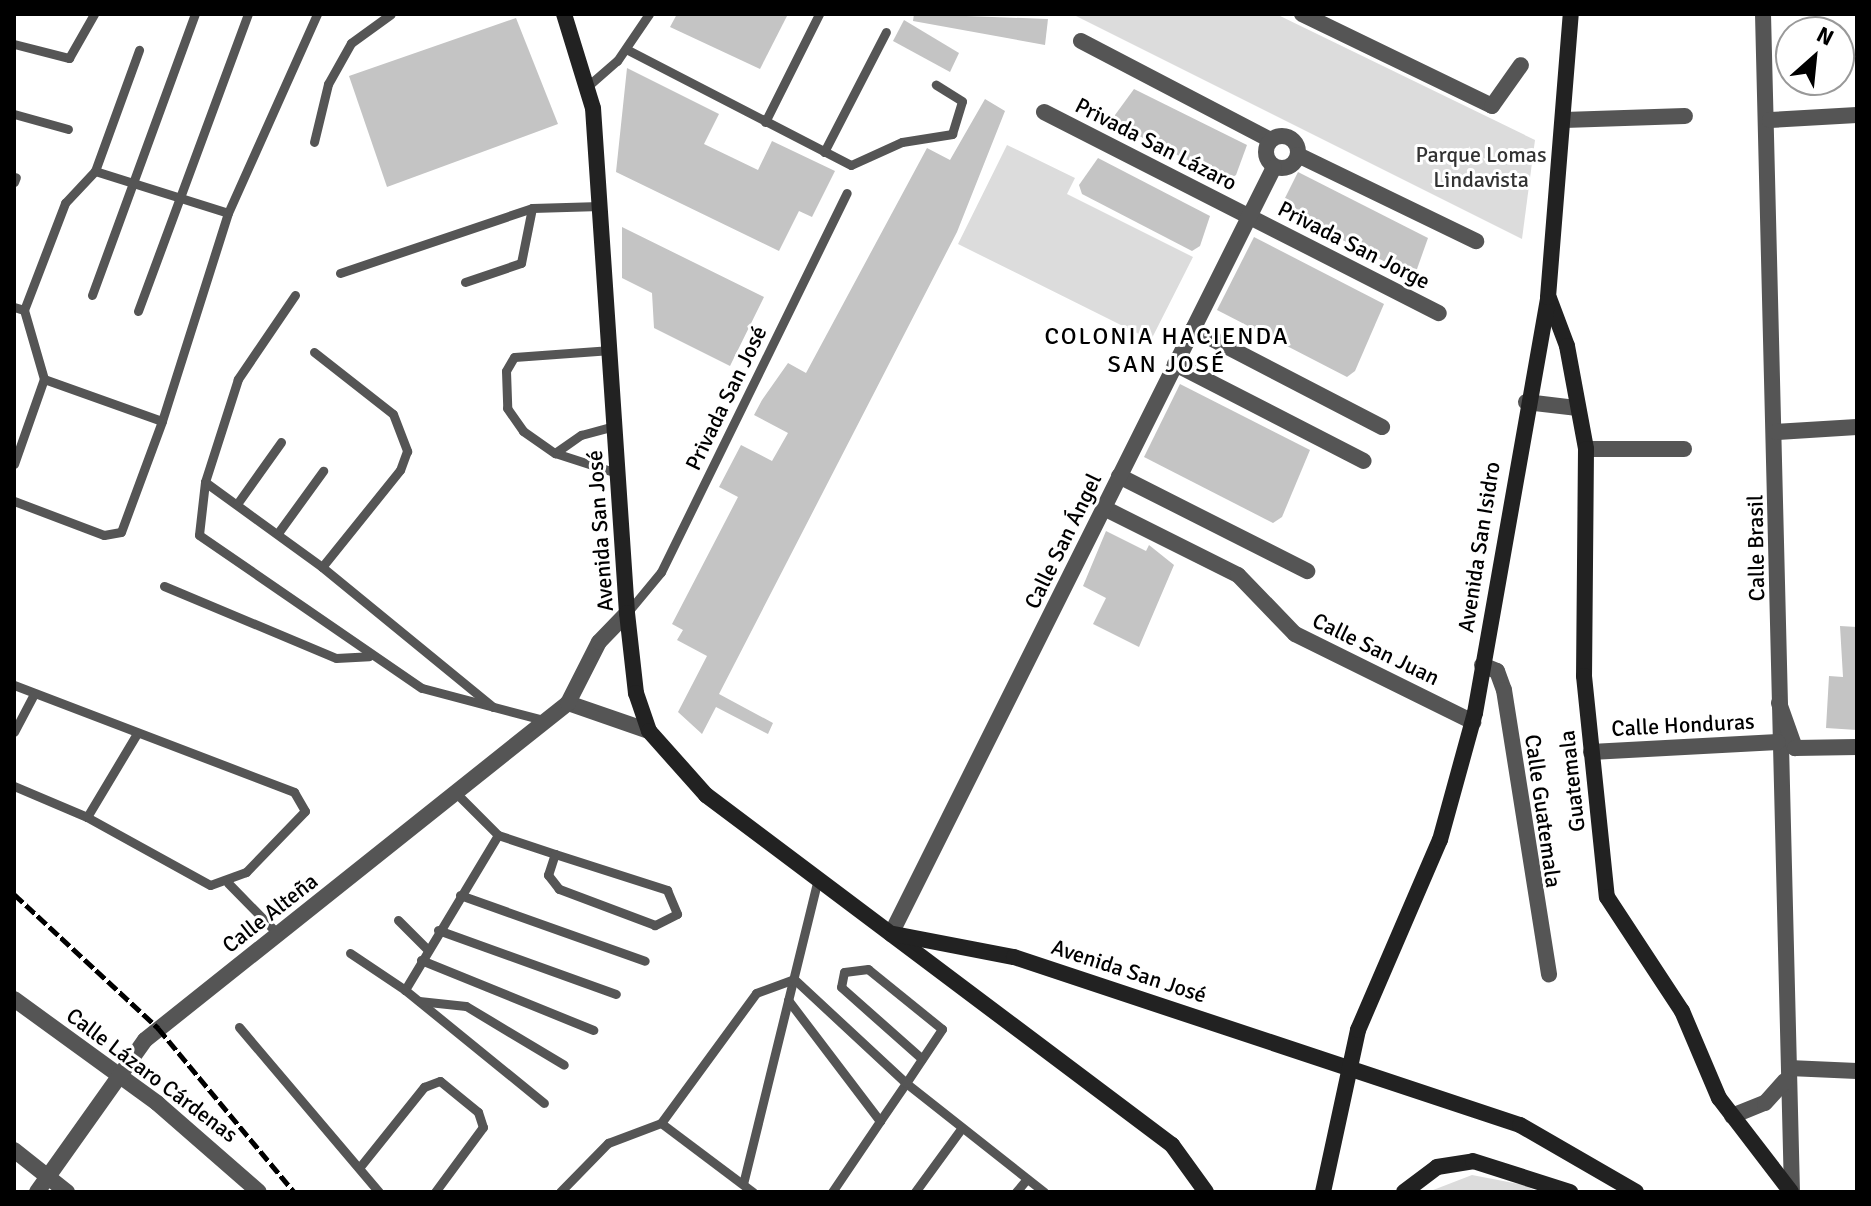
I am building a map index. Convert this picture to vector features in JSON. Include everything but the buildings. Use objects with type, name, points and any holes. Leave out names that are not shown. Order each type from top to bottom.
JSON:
[{"type":"main road","name":"Avenida San José","points":[[564,14],[589,85],[611,350],[627,613],[649,731],[680,774],[1141,1119],[1172,1145],[1206,1192]]},
{"type":"main road","name":"Avenida San Isidro","points":[[1323,1192],[1349,1066],[1448,820],[1473,722],[1526,402],[1548,297],[1571,14]]},
{"type":"main road","points":[[1548,297],[1567,346],[1576,408]]},
{"type":"main road","name":"Guatemala","points":[[1576,408],[1586,449],[1584,676],[1607,897],[1682,1011],[1732,1116],[1792,1192]]},
{"type":"main road","name":"Avenida San José","points":[[891,934],[1014,957],[1349,1066],[1548,1135],[1636,1192]]},
{"type":"main road","points":[[1404,1192],[1437,1167],[1473,1161],[1570,1192]]},
{"type":"street","points":[[1302,14],[1492,106],[1521,65]]},
{"type":"street","name":"Calle Brasil","points":[[1763,14],[1770,120],[1778,742],[1792,972],[1787,1075],[1792,1192]]},
{"type":"street","points":[[1081,41],[1270,140],[1289,138],[1298,155],[1476,241]]},
{"type":"street","name":"Privada San Lázaro","points":[[1044,112],[1249,215]]},
{"type":"street","points":[[1770,120],[1857,115]]},
{"type":"street","points":[[1564,120],[1685,116]]},
{"type":"street","points":[[1270,140],[1265,154],[1274,167],[1291,166],[1298,155]]},
{"type":"street","name":"Calle San Ángel","points":[[891,934],[1274,167]]},
{"type":"street","name":"Privada San Jorge","points":[[1249,215],[1439,313]]},
{"type":"street","points":[[1193,329],[1382,427]]},
{"type":"street","points":[[1175,364],[1364,461]]},
{"type":"street","points":[[1526,402],[1576,408]]},
{"type":"street","points":[[1776,432],[1857,427]]},
{"type":"street","points":[[1586,449],[1684,449]]},
{"type":"street","points":[[1119,476],[1307,571]]},
{"type":"street","name":"Calle San Juan","points":[[1104,508],[1238,575],[1295,634],[1473,722]]},
{"type":"street","name":"Calle Alteña","points":[[37,1192],[151,1034],[568,703],[599,642],[627,613]]},
{"type":"street","name":"Calle Guatemala","points":[[1482,665],[1497,671],[1504,690],[1549,974]]},
{"type":"street","name":"Calle Honduras","points":[[1777,702],[1795,748],[1857,747]]},
{"type":"street","points":[[568,703],[649,731]]},
{"type":"street","name":"Calle Honduras","points":[[1591,752],[1778,742]]},
{"type":"street","name":"Calle Lázaro Cárdenas","points":[[14,999],[121,1076],[259,1192]]},
{"type":"street","points":[[1732,1116],[1765,1103],[1787,1075],[1857,1071]]},
{"type":"street","points":[[14,1150],[67,1192]]},
{"type":"lane","points":[[14,44],[69,58],[94,14]]},
{"type":"lane","points":[[92,295],[195,14]]},
{"type":"lane","points":[[138,311],[248,14]]},
{"type":"lane","points":[[14,501],[104,535],[121,532],[162,421],[228,213],[317,14]]},
{"type":"lane","points":[[589,85],[626,49],[649,14]]},
{"type":"lane","points":[[765,122],[819,14]]},
{"type":"lane","points":[[314,142],[328,84],[351,43],[393,15]]},
{"type":"lane","points":[[824,152],[886,32]]},
{"type":"lane","points":[[626,49],[824,152],[856,165],[902,142],[944,140],[964,110],[936,85]]},
{"type":"lane","points":[[14,464],[44,379],[19,309],[65,203],[95,171],[139,50]]},
{"type":"lane","points":[[14,114],[68,129]]},
{"type":"lane","points":[[95,171],[228,213]]},
{"type":"lane","name":"Privada San José","points":[[627,613],[661,572],[847,193]]},
{"type":"lane","points":[[340,273],[532,208],[600,206]]},
{"type":"lane","points":[[465,282],[521,263],[532,208]]},
{"type":"lane","points":[[295,295],[238,379],[205,482],[199,535],[369,656],[431,693],[543,720]]},
{"type":"lane","points":[[611,350],[522,354],[508,363],[513,421],[555,453],[617,473]]},
{"type":"lane","points":[[314,352],[393,414],[407,451],[400,470],[322,567]]},
{"type":"lane","points":[[44,379],[162,421]]},
{"type":"lane","points":[[555,453],[581,435],[615,426]]},
{"type":"lane","points":[[237,504],[281,442]]},
{"type":"lane","points":[[278,533],[323,471]]},
{"type":"lane","points":[[205,482],[322,567],[496,709]]},
{"type":"lane","points":[[164,586],[336,658],[369,656]]},
{"type":"lane","points":[[14,685],[303,800],[300,821],[228,883]]},
{"type":"lane","points":[[14,732],[34,694]]},
{"type":"lane","points":[[87,817],[136,735]]},
{"type":"lane","points":[[14,786],[87,817],[187,878],[228,883],[279,935]]},
{"type":"lane","points":[[455,792],[498,835],[667,890],[677,914],[655,925],[559,889],[548,875],[555,854]]},
{"type":"lane","points":[[405,990],[438,930],[498,835]]},
{"type":"lane","points":[[743,1184],[818,878]]},
{"type":"lane","points":[[460,895],[645,961]]},
{"type":"lane","points":[[398,920],[427,949]]},
{"type":"lane","points":[[438,930],[616,994]]},
{"type":"lane","points":[[350,953],[405,990],[544,1103]]},
{"type":"lane","points":[[421,960],[593,1030]]},
{"type":"lane","points":[[832,1192],[906,1083],[922,1059],[942,1029],[868,969],[844,972],[841,987],[922,1059]]},
{"type":"lane","points":[[794,979],[906,1083],[1044,1192]]},
{"type":"lane","points":[[560,1192],[608,1143],[661,1123],[756,993],[794,979]]},
{"type":"lane","points":[[788,1000],[880,1121]]},
{"type":"lane","points":[[419,1001],[466,1006],[564,1065]]},
{"type":"lane","points":[[239,1027],[379,1192]]},
{"type":"lane","points":[[359,1168],[424,1087],[440,1081],[478,1112],[483,1127],[435,1192]]},
{"type":"lane","points":[[661,1123],[753,1192]]},
{"type":"lane","points":[[915,1192],[961,1129]]},
{"type":"lane","points":[[1016,1192],[1027,1179]]},
{"type":"green space","name":"Parque Lomas Lindavista","points":[[1072,14],[1276,14],[1535,140],[1522,239]]},
{"type":"green space","points":[[1007,145],[1075,178],[1067,194],[1193,257],[1151,340],[958,244]]},
{"type":"green space","points":[[1472,1175],[1524,1185],[1538,1192],[1428,1192]]},
{"type":"railway","points":[[14,894],[158,1028],[294,1192]]},
{"type":"district","name":"COLONIA HACIENDA SAN JOSÉ","points":[[1167,351]]}]
